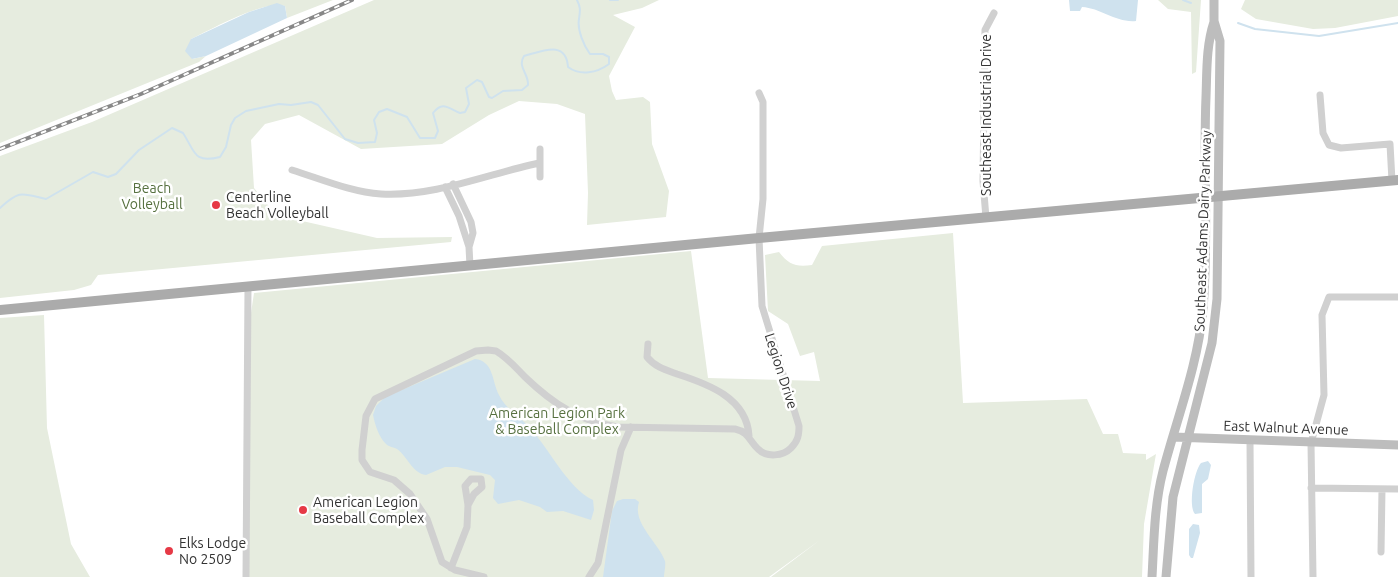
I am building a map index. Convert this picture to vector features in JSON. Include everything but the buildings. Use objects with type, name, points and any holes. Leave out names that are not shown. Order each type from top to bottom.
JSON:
[{"type":"main road","name":"Southeast Adams Dairy Parkway","points":[[1166,577],[1173,496],[1212,343],[1217,300],[1220,41],[1214,22],[1214,0]]},
{"type":"main road","name":"Southeast Adams Dairy Parkway","points":[[1152,577],[1156,512],[1163,473],[1197,350],[1203,310],[1207,198],[1205,114],[1208,38],[1214,22]]},
{"type":"main road","points":[[0,310],[1395,180]]},
{"type":"main road","name":"East Walnut Avenue","points":[[1173,437],[1398,445]]},
{"type":"street","name":"Southeast Industrial Drive","points":[[986,218],[983,182],[985,30],[994,13]]},
{"type":"street","name":"Legion Drive","points":[[749,436],[758,449],[767,454],[778,455],[787,452],[796,444],[799,435],[799,426],[778,354],[764,318],[759,238],[763,156],[763,102],[759,93]]},
{"type":"street","points":[[1320,95],[1323,133],[1329,145],[1341,148],[1390,144],[1395,180]]},
{"type":"street","points":[[540,149],[540,177]]},
{"type":"street","points":[[292,170],[353,189],[381,194],[426,191],[539,162]]},
{"type":"street","points":[[453,184],[471,222],[473,234],[469,247]]},
{"type":"street","points":[[445,186],[459,216],[469,247],[470,266]]},
{"type":"street","points":[[246,577],[248,287]]},
{"type":"street","points":[[1313,577],[1310,443],[1324,395],[1322,315],[1329,297],[1398,297]]},
{"type":"street","points":[[648,344],[647,357],[658,367],[712,387],[734,401],[745,419],[749,436]]},
{"type":"street","points":[[484,577],[451,568],[439,558],[427,519],[410,494],[394,480],[370,472],[362,460],[366,416],[375,399],[476,351],[488,350],[504,356],[544,394],[567,411],[601,425],[729,428],[741,430],[749,436]]},
{"type":"street","points":[[589,577],[598,563],[621,450],[631,427]]},
{"type":"street","points":[[1250,441],[1251,577]]},
{"type":"street","points":[[1311,488],[1398,489]]},
{"type":"street","points":[[1381,552],[1382,489]]},
{"type":"street","points":[[451,568],[464,537],[468,505]]},
{"type":"green space","points":[[0,0],[333,0],[287,18],[285,6],[276,5],[238,16],[191,39],[192,59],[206,56],[199,62],[0,143]]},
{"type":"green space","name":"Beach Volleyball","points":[[374,0],[659,0],[642,8],[613,15],[635,27],[609,76],[616,100],[643,97],[650,102],[652,144],[669,191],[666,217],[587,225],[588,193],[585,114],[557,104],[519,101],[489,115],[442,144],[361,149],[299,115],[265,124],[251,140],[254,188],[276,215],[377,238],[452,237],[451,242],[98,275],[91,285],[74,290],[0,298],[0,156],[92,122]]},
{"type":"green space","points":[[1158,0],[1201,0],[1196,72],[1192,74],[1191,12],[1168,9]]},
{"type":"green space","points":[[1245,0],[1398,0],[1398,16],[1335,28],[1313,29],[1256,19],[1241,9]]},
{"type":"green space","name":"American Legion Park & Baseball Complex","points":[[953,233],[963,403],[1087,399],[1103,434],[1118,434],[1123,453],[1146,454],[1146,460],[1156,454],[1144,524],[1142,577],[771,577],[820,540],[769,577],[246,577],[248,333],[254,293],[691,251],[708,378],[820,381],[814,352],[800,356],[788,324],[768,311],[765,255],[779,252],[786,260],[793,264],[802,266],[812,265],[822,246]]},
{"type":"green space","points":[[44,315],[47,428],[71,544],[90,577],[0,577],[0,318]]},
{"type":"water","points":[[1069,0],[1138,0],[1136,21],[1122,20],[1089,8],[1082,7],[1080,11],[1070,11]]},
{"type":"water","points":[[277,3],[285,6],[287,18],[206,56],[192,59],[185,51],[191,39],[249,12]]},
{"type":"water","points":[[475,359],[486,364],[492,373],[502,400],[535,434],[566,477],[593,500],[594,510],[591,520],[563,511],[547,512],[540,507],[519,500],[498,504],[493,498],[495,480],[490,475],[457,467],[445,467],[426,475],[421,474],[397,449],[388,446],[384,441],[378,431],[373,415],[376,406],[385,397]]},
{"type":"water","points":[[1208,461],[1211,465],[1208,479],[1202,484],[1202,513],[1195,514],[1192,504],[1194,481],[1198,467],[1201,463]]},
{"type":"water","points":[[635,499],[639,502],[638,510],[642,525],[665,561],[664,577],[603,577],[612,511],[617,501]]},
{"type":"water","points":[[1193,524],[1199,525],[1200,533],[1193,558],[1191,558],[1189,555],[1189,529]]},
{"type":"waterway","points":[[0,208],[12,198],[21,194],[46,199],[93,172],[108,177],[116,174],[139,150],[172,128],[183,133],[193,150],[200,157],[205,159],[220,157],[226,147],[231,125],[235,118],[246,111],[279,104],[291,105],[311,102],[318,105],[345,139],[358,143],[375,142],[377,133],[374,120],[379,112],[387,109],[407,117],[420,138],[435,138],[438,131],[433,113],[443,106],[460,113],[465,112],[469,104],[466,88],[477,80],[482,82],[489,97],[492,98],[503,91],[522,90],[528,85],[527,77],[522,67],[524,56],[546,50],[558,50],[563,53],[568,67],[578,72],[599,70],[609,64],[609,57],[603,54],[590,54],[585,47],[579,28],[580,10],[577,0]]},
{"type":"waterway","points":[[610,0],[618,0]]},
{"type":"waterway","points":[[1183,0],[1191,3]]},
{"type":"waterway","points":[[1238,23],[1255,29],[1319,36],[1398,23]]},
{"type":"railway","points":[[0,149],[141,94],[352,0]]},
{"type":"place","name":"Centerline Beach Volleyball","points":[[216,205]]},
{"type":"place","name":"American Legion Baseball Complex","points":[[303,510]]},
{"type":"place","name":"Elks Lodge No 2509","points":[[169,551]]}]
